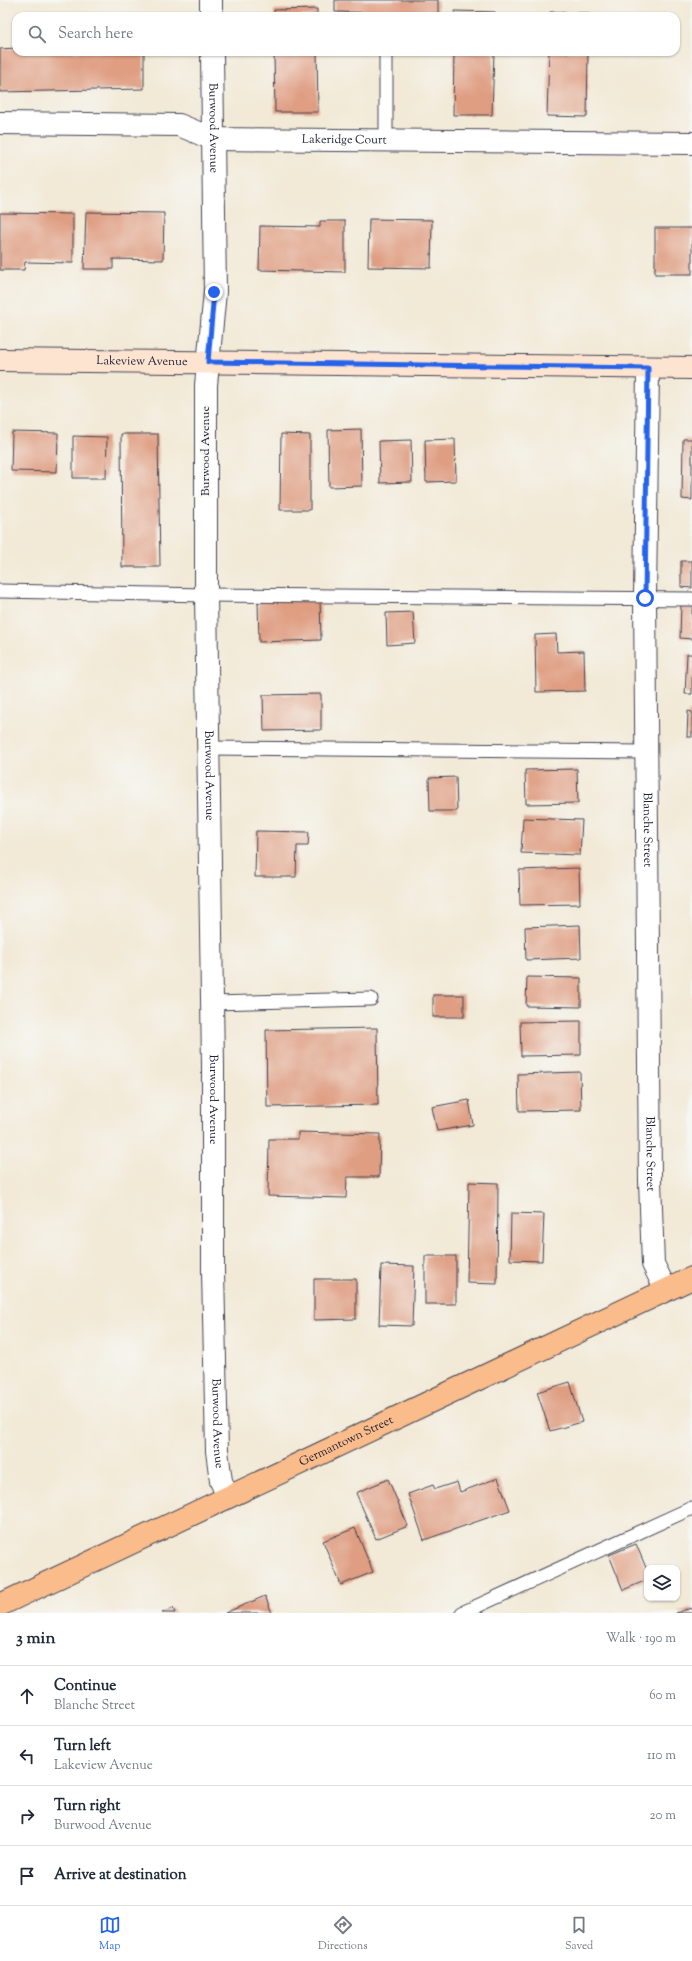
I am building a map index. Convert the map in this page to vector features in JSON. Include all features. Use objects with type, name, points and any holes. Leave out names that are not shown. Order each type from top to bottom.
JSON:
[{"type":"main road","name":"Germantown Street","points":[[0,1605],[692,1278]]},
{"type":"street","points":[[211,0],[211,12]]},
{"type":"street","name":"Burwood Avenue","points":[[212,56],[214,292],[206,385],[206,595],[212,1003],[213,1271],[217,1451],[221,1481],[228,1498]]},
{"type":"street","name":"Lakeridge Court","points":[[0,123],[179,125],[213,138],[692,143]]},
{"type":"street","name":"Lakeview Avenue","points":[[0,360],[692,368]]},
{"type":"street","name":"Blanche Street","points":[[648,368],[645,598],[650,1181],[653,1264],[666,1290]]},
{"type":"lane","points":[[386,56],[386,140]]},
{"type":"lane","points":[[0,591],[206,595],[692,598]]},
{"type":"lane","points":[[208,748],[646,752]]},
{"type":"lane","points":[[212,1003],[371,999]]},
{"type":"lane","points":[[462,1613],[692,1508]]},
{"type":"building","points":[[335,0],[438,0],[438,12],[335,12]]},
{"type":"building","points":[[317,9],[317,12],[274,12],[274,10]]},
{"type":"building","points":[[455,11],[495,12],[455,12]]},
{"type":"building","points":[[12,48],[12,56],[144,56],[144,89],[0,92],[0,49]]},
{"type":"building","points":[[274,56],[317,56],[318,112],[275,112]]},
{"type":"building","points":[[454,56],[494,56],[492,115],[453,115]]},
{"type":"building","points":[[549,56],[588,56],[587,117],[547,116]]},
{"type":"building","points":[[86,212],[164,213],[163,260],[113,259],[113,269],[84,269]]},
{"type":"building","points":[[0,213],[73,214],[73,263],[25,262],[24,270],[0,270]]},
{"type":"building","points":[[369,219],[432,220],[431,268],[368,267]]},
{"type":"building","points":[[320,221],[345,221],[345,272],[259,270],[260,226],[320,227]]},
{"type":"building","points":[[655,228],[692,228],[692,274],[655,274]]},
{"type":"building","points":[[361,429],[362,486],[329,487],[328,430]]},
{"type":"building","points":[[12,432],[58,433],[57,472],[11,471]]},
{"type":"building","points":[[121,434],[158,434],[160,567],[122,567]]},
{"type":"building","points":[[281,434],[310,435],[310,510],[280,510]]},
{"type":"building","points":[[73,436],[107,437],[106,478],[73,478]]},
{"type":"building","points":[[455,439],[456,481],[426,482],[425,440]]},
{"type":"building","points":[[683,439],[692,439],[692,500],[682,499]]},
{"type":"building","points":[[411,440],[412,482],[380,483],[379,441]]},
{"type":"building","points":[[681,561],[692,561],[692,588],[681,587]]},
{"type":"building","points":[[320,599],[321,640],[259,642],[258,601]]},
{"type":"building","points":[[681,604],[692,604],[692,639],[680,638]]},
{"type":"building","points":[[413,612],[415,643],[387,645],[386,613]]},
{"type":"building","points":[[556,634],[557,652],[584,651],[585,691],[536,692],[535,635]]},
{"type":"building","points":[[687,654],[692,654],[692,694],[685,694]]},
{"type":"building","points":[[321,694],[321,730],[264,731],[263,695]]},
{"type":"building","points":[[688,711],[692,712],[692,737],[687,737]]},
{"type":"building","points":[[577,769],[578,803],[526,804],[525,770]]},
{"type":"building","points":[[456,777],[457,811],[430,811],[429,778]]},
{"type":"building","points":[[523,818],[582,820],[580,855],[521,853]]},
{"type":"building","points":[[256,831],[309,832],[308,846],[297,846],[296,877],[255,877]]},
{"type":"building","points":[[579,868],[580,904],[520,905],[519,870]]},
{"type":"building","points":[[580,925],[581,958],[526,960],[525,927]]},
{"type":"building","points":[[527,977],[581,978],[581,1007],[526,1006]]},
{"type":"building","points":[[433,995],[464,995],[464,1017],[433,1017]]},
{"type":"building","points":[[581,1021],[581,1055],[521,1056],[520,1022]]},
{"type":"building","points":[[377,1028],[378,1105],[267,1107],[266,1030]]},
{"type":"building","points":[[580,1072],[581,1110],[519,1111],[518,1074]]},
{"type":"building","points":[[469,1100],[473,1125],[437,1131],[432,1107]]},
{"type":"building","points":[[298,1132],[380,1134],[379,1177],[347,1177],[346,1198],[268,1196],[269,1139],[298,1139]]},
{"type":"building","points":[[469,1182],[498,1183],[497,1284],[467,1283]]},
{"type":"building","points":[[511,1213],[544,1214],[542,1261],[510,1260]]},
{"type":"building","points":[[425,1256],[456,1256],[456,1304],[425,1304]]},
{"type":"building","points":[[381,1265],[414,1266],[412,1326],[379,1325]]},
{"type":"building","points":[[314,1279],[356,1279],[356,1319],[314,1320]]},
{"type":"building","points":[[570,1382],[582,1422],[550,1431],[537,1392]]},
{"type":"building","points":[[498,1478],[510,1510],[424,1540],[408,1494],[433,1485],[435,1489],[457,1482],[460,1492]]},
{"type":"building","points":[[388,1479],[408,1526],[376,1539],[356,1493]]},
{"type":"building","points":[[355,1528],[373,1572],[341,1585],[323,1541]]},
{"type":"building","points":[[636,1544],[645,1565],[644,1581],[623,1590],[609,1555]]},
{"type":"building","points":[[265,1596],[272,1613],[225,1613]]},
{"type":"building","points":[[173,1608],[175,1613],[162,1613]]},
{"type":"building","points":[[691,1608],[692,1613],[676,1613]]},
{"type":"route","points":[[214,292],[208,362],[648,368],[645,598]]}]
